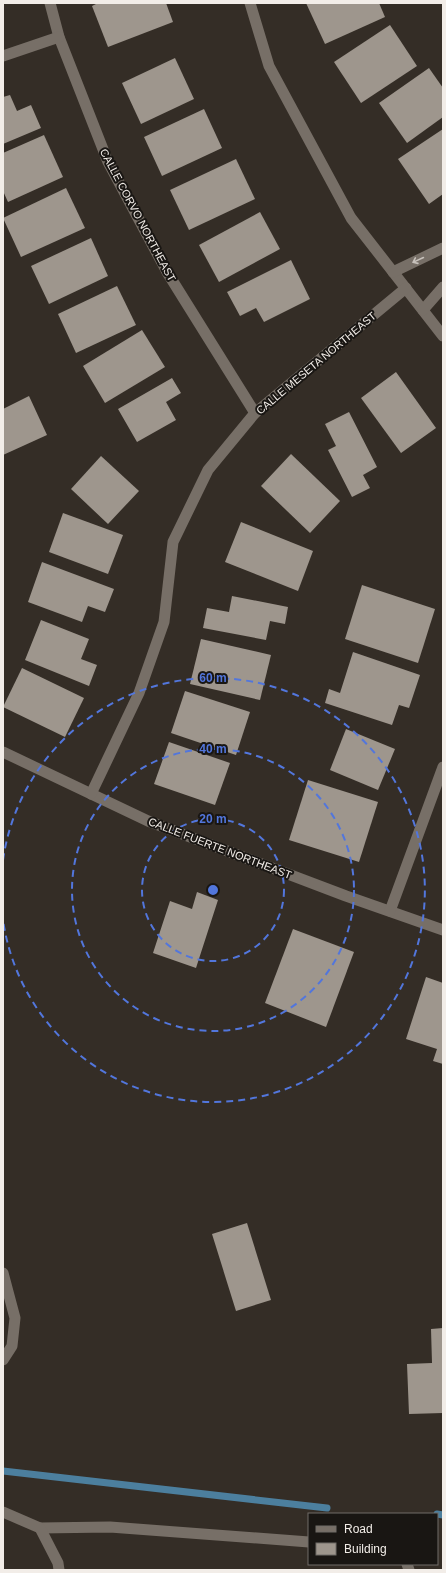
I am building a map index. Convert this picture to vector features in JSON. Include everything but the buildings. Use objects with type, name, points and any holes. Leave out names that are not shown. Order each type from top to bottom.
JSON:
[{"type":"street","name":"CALLE CORVO NORTHEAST","points":[[50,3],[59,37],[108,162],[167,272],[256,413]]},
{"type":"street","points":[[250,3],[269,66],[351,218],[443,336]]},
{"type":"street","points":[[3,56],[59,37]]},
{"type":"street","points":[[393,272],[443,248]]},
{"type":"street","points":[[423,310],[443,287]]},
{"type":"street","name":"CALLE MESETA NORTHEAST","points":[[91,794],[139,693],[164,622],[173,542],[208,470],[256,413],[406,288]]},
{"type":"street","name":"CALLE FUERTE NORTHEAST","points":[[3,752],[148,821],[443,930]]},
{"type":"street","points":[[390,911],[443,767]]},
{"type":"street","points":[[3,1273],[15,1318],[12,1346],[3,1360]]},
{"type":"street","points":[[3,1512],[40,1528],[110,1527],[308,1542]]},
{"type":"street","points":[[40,1528],[58,1563],[59,1570]]},
{"type":"waterway","points":[[3,1471],[327,1508]]},
{"type":"waterway","points":[[438,1514],[443,1515]]}]
